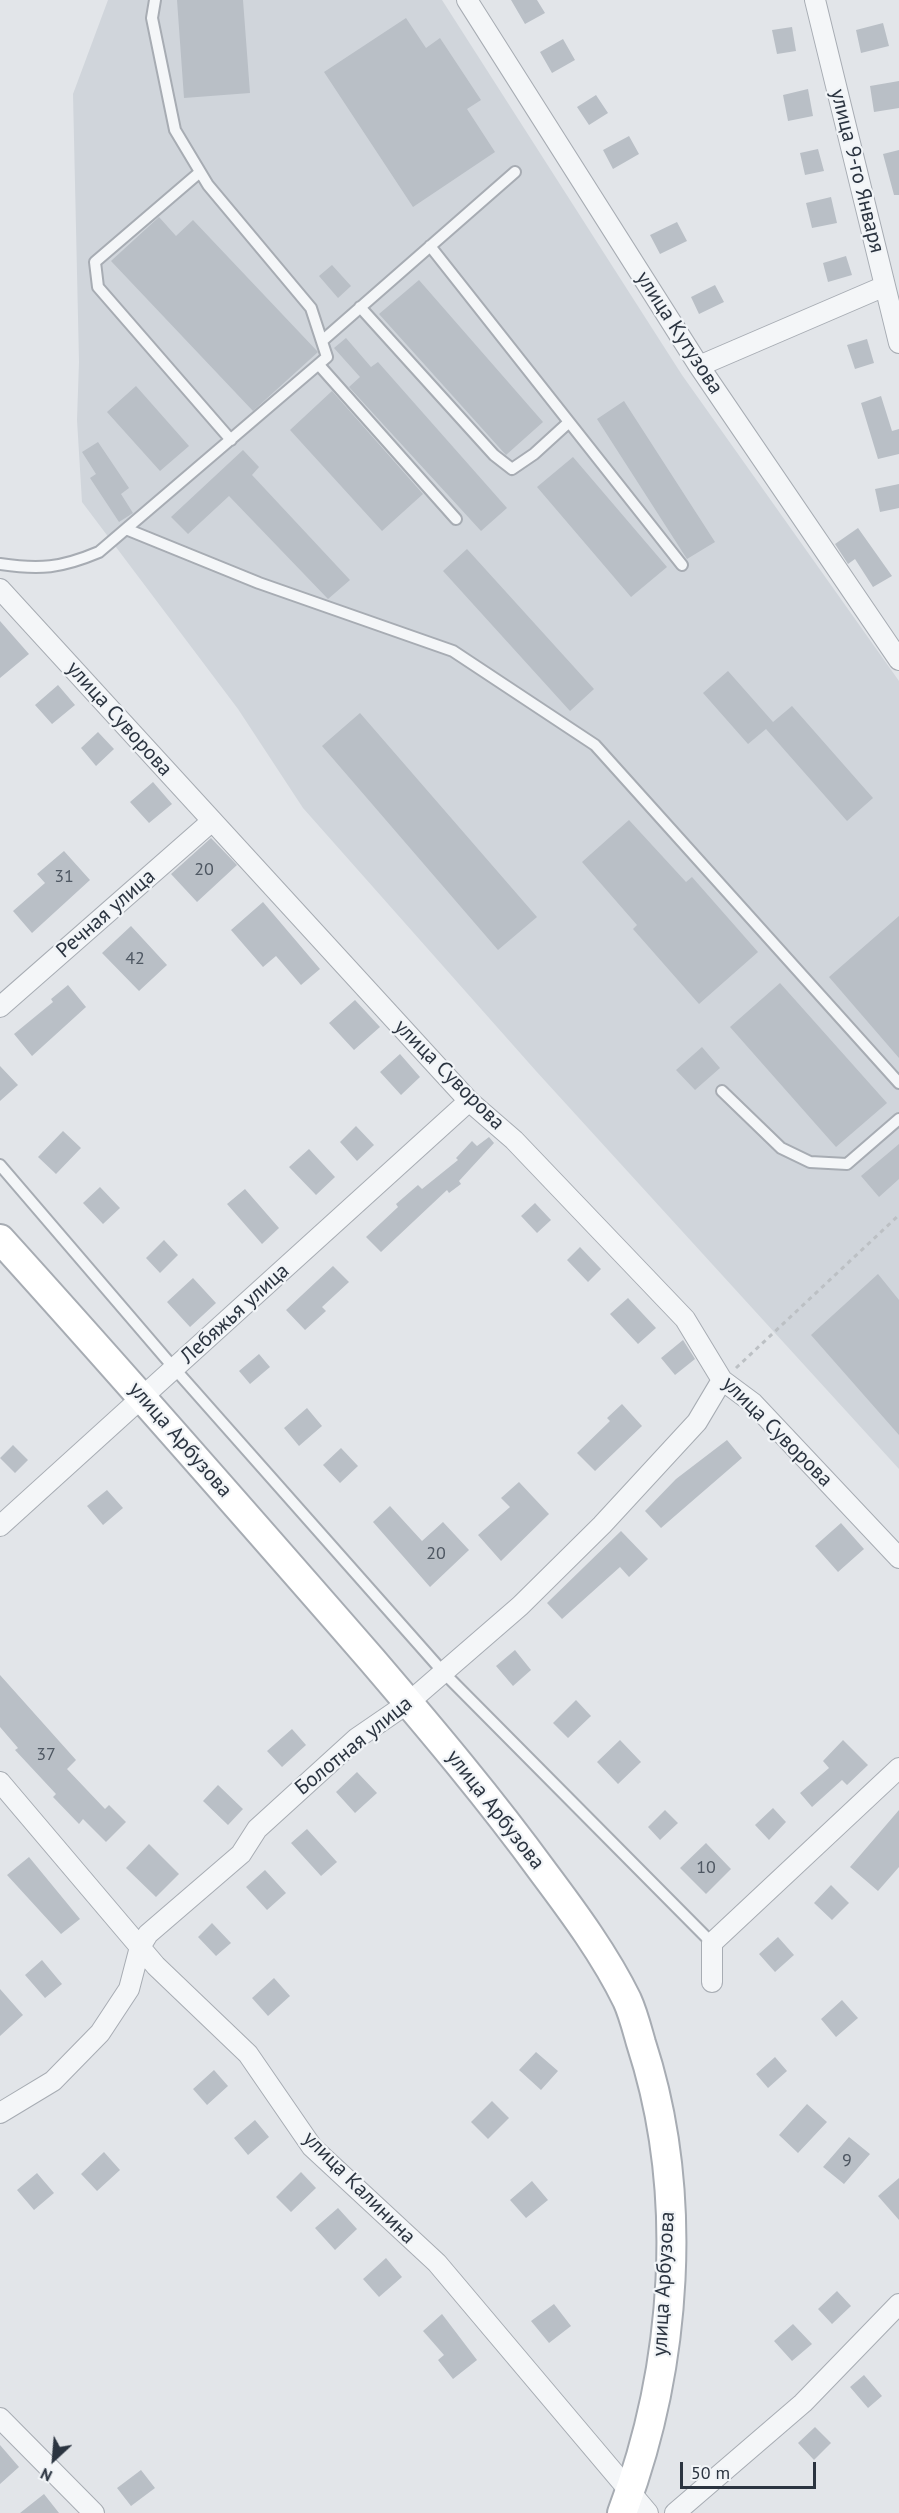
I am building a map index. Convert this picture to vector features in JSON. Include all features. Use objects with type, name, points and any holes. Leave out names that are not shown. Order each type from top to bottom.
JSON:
[{"type":"street","name":"улица Кутузова","points":[[467,0],[699,366],[899,660]]},
{"type":"street","name":"улица 9-го Января","points":[[815,0],[899,343]]},
{"type":"street","points":[[699,366],[885,286]]},
{"type":"street","name":"улица Суворова","points":[[0,589],[469,1101],[514,1140],[685,1319],[722,1380],[753,1403],[899,1558]]},
{"type":"street","name":"Речная улица","points":[[0,1007],[212,821]]},
{"type":"street","name":"Лебяжья улица","points":[[0,1526],[469,1101]]},
{"type":"street","name":"улица Арбузова","points":[[0,1239],[142,1396],[408,1702],[512,1830],[582,1923],[628,2001],[656,2089],[668,2169],[670,2252],[666,2328],[652,2409],[626,2501]]},
{"type":"street","name":"Болотная улица","points":[[0,2114],[53,2081],[100,2033],[129,1989],[140,1947],[148,1934],[241,1854],[257,1829],[357,1738],[444,1673],[520,1606],[602,1525],[697,1422],[722,1380]]},
{"type":"street","points":[[712,1982],[712,1943],[899,1768]]},
{"type":"street","name":"улица Калинина","points":[[0,1782],[156,1966],[248,2054],[312,2147],[436,2263],[626,2501],[648,2513]]},
{"type":"street","points":[[675,2513],[803,2403],[899,2304]]},
{"type":"street","points":[[0,2418],[94,2513]]},
{"type":"lane","points":[[0,564],[35,570],[68,565],[99,552],[327,357],[311,308],[208,185],[175,130],[152,18],[155,0]]},
{"type":"lane","points":[[200,172],[95,262],[96,271],[98,287],[231,440]]},
{"type":"lane","points":[[322,341],[515,172]]},
{"type":"lane","points":[[430,246],[682,565]]},
{"type":"lane","points":[[360,307],[494,455],[512,468],[534,454],[568,423]]},
{"type":"lane","points":[[319,365],[456,519]]},
{"type":"lane","points":[[126,529],[259,583],[453,651],[595,745],[899,1083]]},
{"type":"lane","points":[[722,1091],[781,1148],[810,1162],[847,1164],[899,1119]]},
{"type":"lane","points":[[0,1165],[174,1368],[444,1673],[712,1943]]},
{"type":"path","points":[[722,1380],[899,1215]]},
{"type":"shaded area","points":[[108,0],[442,0],[682,375],[899,681],[899,1469],[536,1071],[303,808],[238,709],[82,502],[77,420],[79,362],[73,94]]},
{"type":"building","points":[[177,0],[243,0],[250,93],[184,98]]},
{"type":"building","points":[[511,0],[537,0],[545,13],[525,24]]},
{"type":"building","points":[[406,18],[426,48],[440,38],[481,100],[467,109],[495,152],[413,207],[324,72]]},
{"type":"building","points":[[883,23],[889,46],[861,53],[856,30]]},
{"type":"building","points":[[792,27],[796,51],[777,54],[772,30]]},
{"type":"building","points":[[563,39],[575,60],[552,73],[540,52]]},
{"type":"building","points":[[899,81],[899,108],[874,112],[870,86]]},
{"type":"building","points":[[808,89],[813,116],[788,121],[783,95]]},
{"type":"building","points":[[596,95],[608,113],[589,125],[577,107]]},
{"type":"building","points":[[629,136],[639,154],[613,169],[603,150]]},
{"type":"building","points":[[818,149],[824,171],[805,175],[800,153]]},
{"type":"building","points":[[899,150],[899,195],[894,195],[883,154]]},
{"type":"building","points":[[831,197],[837,223],[812,228],[806,203]]},
{"type":"building","points":[[159,217],[176,236],[193,220],[318,352],[253,411],[111,261]]},
{"type":"building","points":[[677,222],[687,241],[660,254],[650,235]]},
{"type":"building","points":[[846,256],[852,275],[828,282],[823,263]]},
{"type":"building","points":[[332,265],[351,286],[338,298],[319,276]]},
{"type":"building","points":[[419,280],[543,422],[506,455],[379,314]]},
{"type":"building","points":[[715,285],[724,302],[699,314],[691,297]]},
{"type":"building","points":[[346,338],[371,367],[378,362],[507,508],[481,531],[349,387],[360,377],[334,348]]},
{"type":"building","points":[[867,339],[874,363],[855,369],[847,345]]},
{"type":"building","points":[[136,386],[189,446],[160,471],[107,412]]},
{"type":"building","points":[[332,391],[423,494],[382,531],[290,430]]},
{"type":"building","points":[[881,396],[892,431],[899,429],[899,454],[878,459],[861,403]]},
{"type":"building","points":[[624,401],[715,542],[687,559],[597,419]]},
{"type":"building","points":[[98,442],[129,488],[121,494],[133,513],[119,522],[90,478],[96,474],[82,452]]},
{"type":"building","points":[[243,450],[259,467],[252,475],[350,580],[328,599],[229,496],[188,534],[171,517]]},
{"type":"building","points":[[573,457],[667,567],[631,597],[537,487]]},
{"type":"building","points":[[899,484],[899,508],[880,512],[875,489]]},
{"type":"building","points":[[858,528],[892,576],[873,587],[855,559],[848,564],[835,544]]},
{"type":"building","points":[[467,549],[594,689],[570,711],[443,571]]},
{"type":"building","points":[[0,621],[29,654],[0,678]]},
{"type":"building","points":[[728,671],[773,722],[792,706],[873,798],[847,821],[766,729],[748,744],[703,693]]},
{"type":"building","points":[[58,685],[75,705],[52,724],[35,705]]},
{"type":"building","points":[[360,713],[537,917],[498,950],[322,746]]},
{"type":"building","points":[[98,732],[114,749],[96,766],[81,748]]},
{"type":"building","points":[[153,782],[172,804],[149,823],[130,802]]},
{"type":"building","points":[[629,820],[686,882],[692,877],[758,952],[699,1004],[633,929],[637,925],[582,862]]},
{"type":"building","points":[[211,838],[237,865],[197,902],[171,874]]},
{"type":"building","points":[[64,851],[90,880],[32,933],[13,911],[45,883],[37,874]]},
{"type":"building","points":[[263,902],[320,969],[301,985],[276,956],[263,967],[231,930]]},
{"type":"building","points":[[899,916],[899,1058],[829,977]]},
{"type":"building","points":[[131,926],[167,965],[139,991],[102,953]]},
{"type":"building","points":[[780,983],[887,1103],[836,1147],[730,1027]]},
{"type":"building","points":[[68,985],[86,1007],[32,1056],[14,1034],[53,1002],[51,999]]},
{"type":"building","points":[[355,1000],[380,1027],[354,1050],[329,1023]]},
{"type":"building","points":[[702,1047],[720,1068],[695,1090],[676,1070]]},
{"type":"building","points":[[400,1054],[420,1077],[401,1095],[380,1072]]},
{"type":"building","points":[[0,1066],[18,1085],[0,1101]]},
{"type":"building","points":[[356,1126],[374,1145],[357,1161],[340,1142]]},
{"type":"building","points":[[63,1131],[81,1148],[56,1174],[38,1157]]},
{"type":"building","points":[[489,1137],[494,1143],[459,1181],[461,1184],[449,1193],[447,1190],[381,1252],[366,1237],[398,1207],[396,1204],[418,1185],[422,1189],[458,1160],[456,1158],[472,1141],[477,1146]]},
{"type":"building","points":[[899,1144],[899,1179],[879,1197],[861,1176]]},
{"type":"building","points":[[309,1149],[335,1177],[316,1195],[289,1167]]},
{"type":"building","points":[[100,1187],[120,1208],[103,1224],[83,1203]]},
{"type":"building","points":[[245,1189],[279,1228],[262,1244],[227,1204]]},
{"type":"building","points":[[535,1203],[551,1220],[537,1233],[521,1216]]},
{"type":"building","points":[[164,1240],[178,1255],[160,1273],[146,1258]]},
{"type":"building","points":[[580,1247],[601,1269],[588,1282],[567,1260]]},
{"type":"building","points":[[333,1266],[349,1282],[322,1307],[326,1311],[305,1330],[286,1310]]},
{"type":"building","points":[[878,1274],[899,1300],[899,1435],[811,1335]]},
{"type":"building","points":[[193,1278],[216,1303],[190,1327],[167,1302]]},
{"type":"building","points":[[628,1298],[656,1328],[638,1344],[610,1314]]},
{"type":"building","points":[[683,1340],[695,1359],[675,1375],[661,1358]]},
{"type":"building","points":[[259,1354],[270,1367],[250,1384],[239,1371]]},
{"type":"building","points":[[622,1404],[642,1426],[595,1471],[577,1453],[610,1421],[607,1418]]},
{"type":"building","points":[[307,1408],[322,1426],[299,1446],[284,1428]]},
{"type":"building","points":[[727,1440],[742,1458],[661,1528],[645,1511],[676,1479]]},
{"type":"building","points":[[13,1445],[28,1460],[15,1473],[0,1458]]},
{"type":"building","points":[[341,1448],[358,1466],[340,1483],[323,1465]]},
{"type":"building","points":[[519,1482],[549,1514],[501,1561],[478,1535],[510,1507],[501,1498]]},
{"type":"building","points":[[107,1490],[123,1508],[103,1525],[87,1506]]},
{"type":"building","points":[[390,1506],[422,1541],[443,1522],[469,1550],[430,1587],[373,1522]]},
{"type":"building","points":[[841,1523],[864,1549],[838,1572],[815,1546]]},
{"type":"building","points":[[621,1531],[648,1559],[629,1577],[620,1567],[562,1619],[547,1603]]},
{"type":"building","points":[[515,1650],[531,1670],[513,1686],[496,1666]]},
{"type":"building","points":[[0,1675],[76,1760],[67,1769],[105,1809],[109,1805],[126,1822],[106,1842],[83,1819],[79,1824],[53,1797],[56,1794],[15,1750],[18,1748],[0,1727]]},
{"type":"building","points":[[576,1700],[591,1716],[568,1738],[553,1723]]},
{"type":"building","points":[[292,1729],[306,1745],[282,1767],[267,1751]]},
{"type":"building","points":[[620,1740],[641,1762],[618,1784],[597,1762]]},
{"type":"building","points":[[843,1740],[868,1765],[847,1785],[842,1780],[812,1807],[800,1793],[829,1768],[823,1761]]},
{"type":"building","points":[[357,1772],[377,1793],[355,1813],[336,1792]]},
{"type":"building","points":[[218,1785],[243,1809],[228,1825],[203,1801]]},
{"type":"building","points":[[773,1808],[786,1822],[769,1840],[755,1825]]},
{"type":"building","points":[[665,1810],[678,1823],[660,1840],[648,1827]]},
{"type":"building","points":[[899,1810],[899,1867],[878,1891],[850,1867]]},
{"type":"building","points":[[307,1829],[337,1862],[321,1876],[291,1843]]},
{"type":"building","points":[[706,1843],[731,1869],[706,1894],[680,1868]]},
{"type":"building","points":[[149,1844],[179,1874],[156,1897],[126,1868]]},
{"type":"building","points":[[29,1857],[80,1919],[61,1934],[7,1875]]},
{"type":"building","points":[[265,1870],[286,1893],[267,1910],[246,1887]]},
{"type":"building","points":[[831,1885],[849,1903],[832,1920],[814,1903]]},
{"type":"building","points":[[212,1923],[231,1943],[216,1956],[198,1937]]},
{"type":"building","points":[[778,1937],[794,1955],[775,1972],[759,1954]]},
{"type":"building","points":[[42,1960],[62,1984],[45,1998],[25,1975]]},
{"type":"building","points":[[274,1978],[290,1996],[268,2016],[252,1998]]},
{"type":"building","points":[[0,1989],[23,2015],[0,2036]]},
{"type":"building","points":[[842,2000],[858,2018],[836,2037],[821,2019]]},
{"type":"building","points":[[536,2052],[558,2071],[541,2090],[519,2070]]},
{"type":"building","points":[[775,2057],[787,2071],[768,2088],[756,2074]]},
{"type":"building","points":[[214,2070],[228,2086],[207,2105],[193,2089]]},
{"type":"building","points":[[492,2101],[509,2118],[488,2139],[471,2122]]},
{"type":"building","points":[[807,2104],[827,2122],[798,2153],[779,2135]]},
{"type":"building","points":[[255,2120],[269,2137],[248,2155],[234,2138]]},
{"type":"building","points":[[849,2137],[870,2154],[844,2184],[823,2167]]},
{"type":"building","points":[[104,2152],[120,2170],[97,2191],[81,2174]]},
{"type":"building","points":[[301,2172],[316,2188],[291,2212],[276,2197]]},
{"type":"building","points":[[37,2173],[54,2193],[34,2210],[17,2190]]},
{"type":"building","points":[[899,2178],[899,2220],[878,2196]]},
{"type":"building","points":[[532,2181],[548,2200],[526,2218],[510,2200]]},
{"type":"building","points":[[338,2208],[357,2229],[335,2250],[315,2228]]},
{"type":"building","points":[[386,2258],[402,2277],[379,2297],[363,2279]]},
{"type":"building","points":[[837,2291],[851,2306],[832,2324],[818,2309]]},
{"type":"building","points":[[554,2304],[571,2326],[549,2343],[531,2321]]},
{"type":"building","points":[[442,2314],[477,2360],[453,2379],[438,2360],[444,2355],[423,2331]]},
{"type":"building","points":[[793,2324],[812,2344],[792,2361],[774,2341]]},
{"type":"building","points":[[864,2375],[882,2396],[868,2408],[850,2387]]},
{"type":"building","points":[[815,2427],[831,2443],[814,2460],[798,2443]]},
{"type":"building","points":[[0,2445],[19,2467],[0,2484]]},
{"type":"building","points":[[141,2470],[155,2488],[131,2506],[117,2488]]},
{"type":"building","points":[[44,2494],[59,2513],[20,2513]]}]
